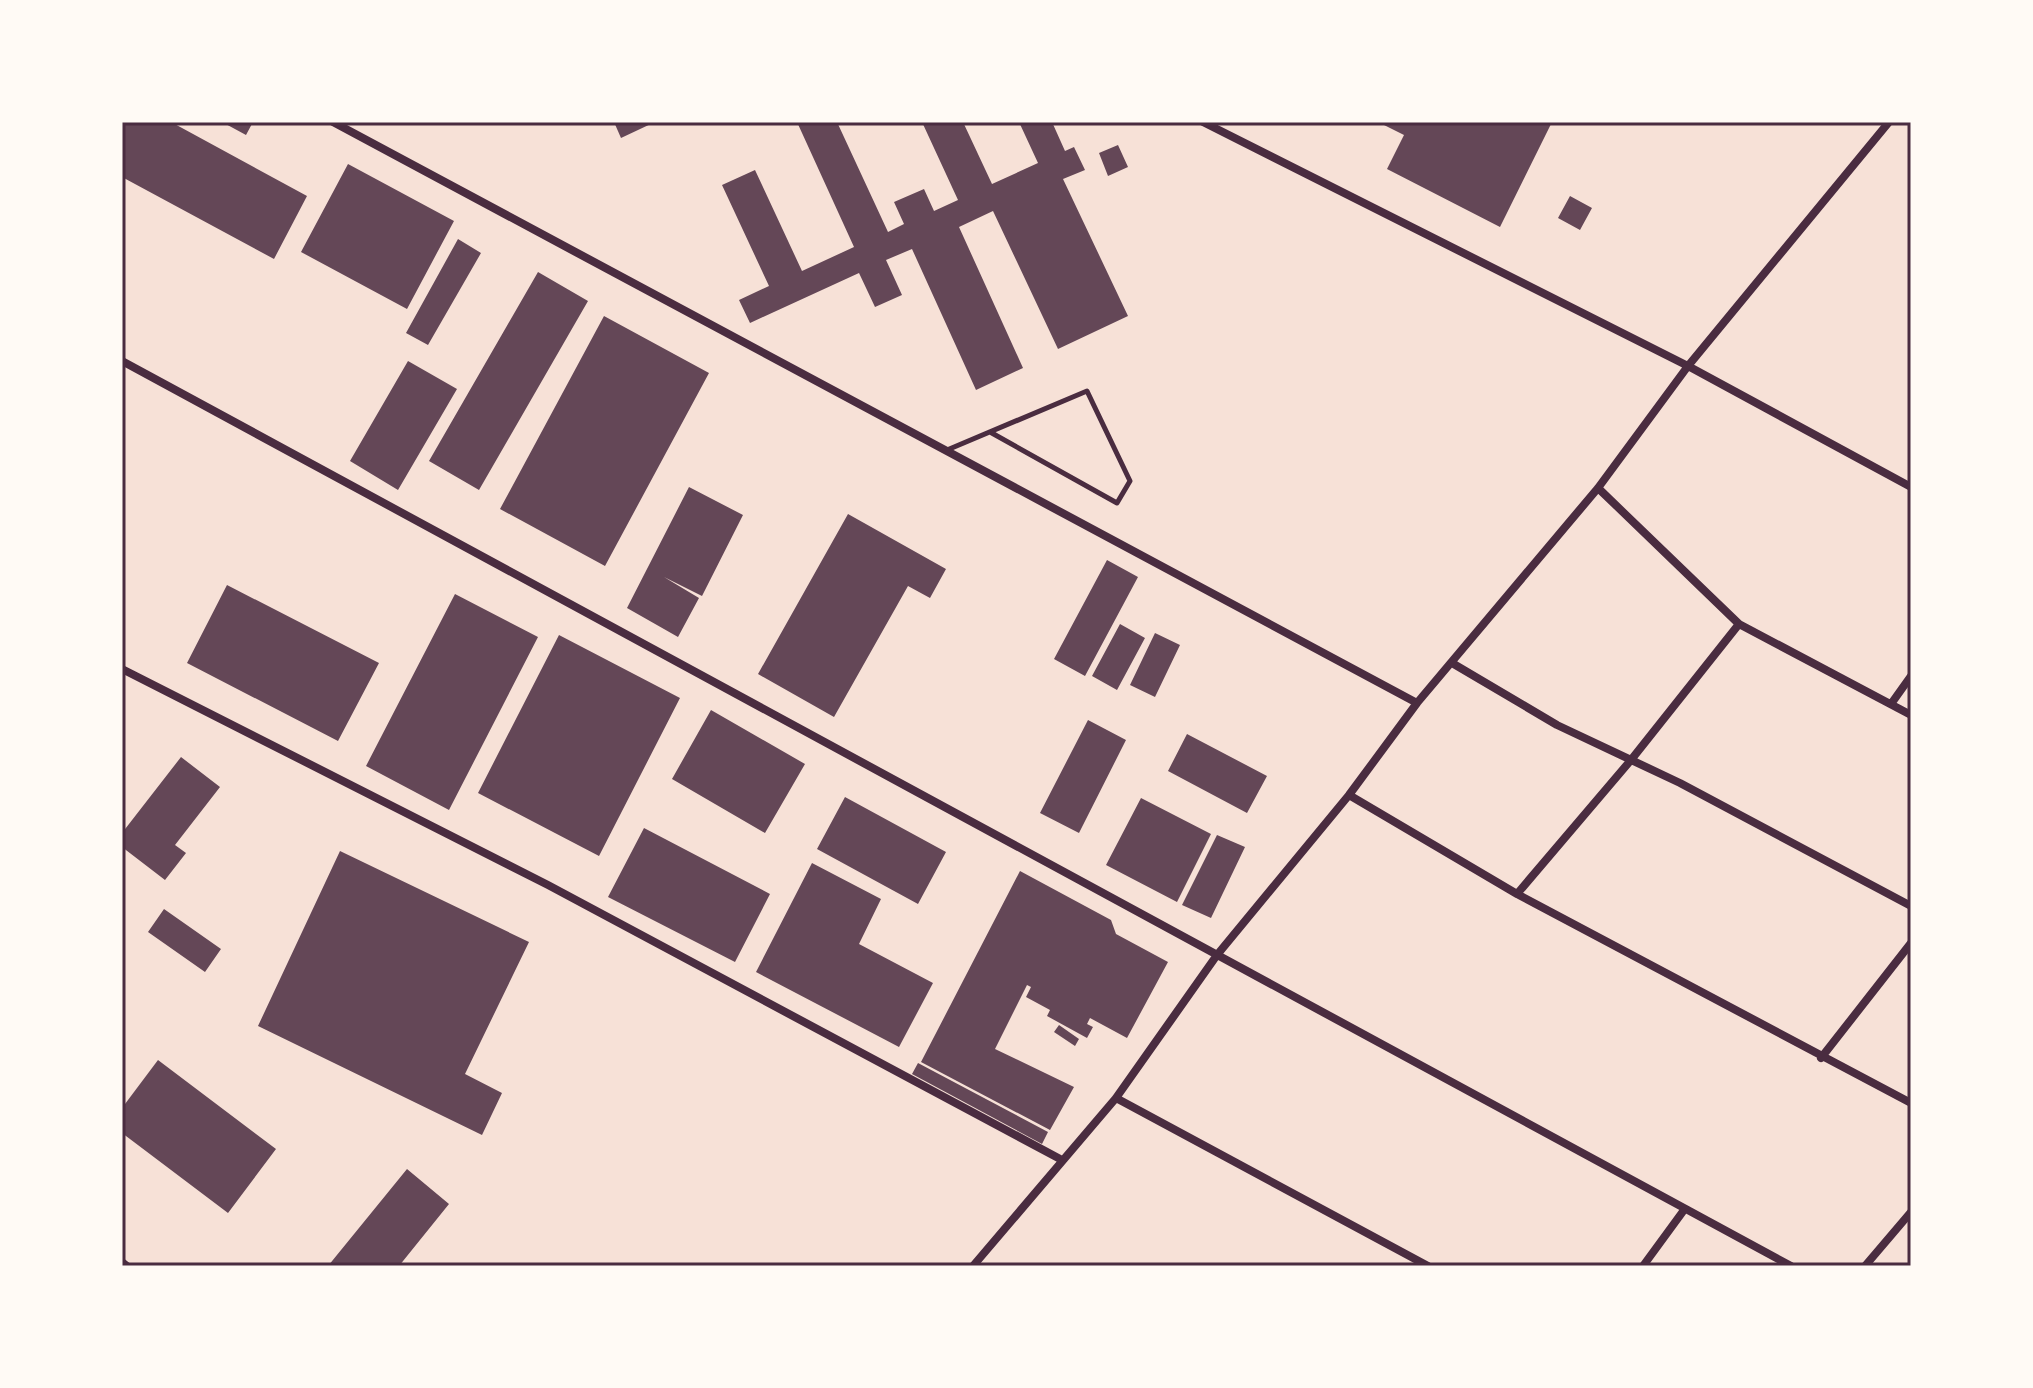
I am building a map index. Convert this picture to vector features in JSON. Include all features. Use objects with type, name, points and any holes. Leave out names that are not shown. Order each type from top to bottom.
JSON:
[{"type":"street","points":[[333,122],[1417,703]]},
{"type":"street","points":[[1203,122],[1688,366],[1911,487]]},
{"type":"street","points":[[973,1266],[1116,1098],[1217,955],[1349,795],[1417,703],[1598,488],[1688,366],[1889,122]]},
{"type":"street","points":[[122,361],[1791,1266]]},
{"type":"street","points":[[1598,488],[1739,624],[1911,715]]},
{"type":"street","points":[[1517,894],[1631,760],[1739,624]]},
{"type":"street","points":[[1452,663],[1557,725],[1631,760],[1911,906]]},
{"type":"street","points":[[122,669],[548,885],[1062,1160]]},
{"type":"street","points":[[1891,704],[1911,676]]},
{"type":"street","points":[[1349,795],[1517,894],[1821,1058],[1911,1103]]},
{"type":"street","points":[[1821,1058],[1911,943]]},
{"type":"street","points":[[1116,1098],[1428,1266]]},
{"type":"street","points":[[1643,1266],[1684,1210]]},
{"type":"street","points":[[1865,1266],[1911,1212]]},
{"type":"street","points":[[122,1262],[127,1266]]},
{"type":"lane","points":[[946,450],[1087,391],[1130,481],[1117,503],[990,432]]},
{"type":"building","points":[[122,122],[171,122],[307,196],[274,259],[122,177]]},
{"type":"building","points":[[222,122],[253,122],[246,135]]},
{"type":"building","points":[[614,122],[655,122],[621,138]]},
{"type":"building","points":[[797,122],[837,122],[888,232],[904,224],[894,202],[924,189],[934,211],[958,200],[922,122],[963,122],[992,184],[1038,163],[1019,122],[1052,122],[1065,151],[1074,147],[1085,170],[1063,179],[1128,316],[1058,349],[993,211],[959,227],[1023,368],[976,390],[912,249],[886,260],[902,295],[875,307],[859,273],[750,323],[739,300],[769,286],[722,185],[755,170],[802,271],[854,247]]},
{"type":"building","points":[[1385,122],[1552,122],[1500,227],[1387,169],[1404,135],[1384,125]]},
{"type":"building","points":[[1118,145],[1128,167],[1108,176],[1099,153]]},
{"type":"building","points":[[348,164],[454,221],[407,309],[301,252]]},
{"type":"building","points":[[1570,196],[1592,208],[1580,230],[1558,218]]},
{"type":"building","points":[[458,239],[481,253],[428,345],[406,333]]},
{"type":"building","points":[[538,272],[588,301],[479,490],[429,461]]},
{"type":"building","points":[[604,316],[709,373],[605,566],[500,509]]},
{"type":"building","points":[[408,361],[457,389],[398,490],[350,461]]},
{"type":"building","points":[[689,487],[743,515],[702,596],[664,577],[699,598],[678,637],[627,608]]},
{"type":"building","points":[[848,514],[946,569],[930,598],[908,586],[834,717],[758,674]]},
{"type":"building","points":[[1107,560],[1138,577],[1085,676],[1054,659]]},
{"type":"building","points":[[227,585],[379,663],[338,741],[187,663]]},
{"type":"building","points":[[455,594],[538,637],[449,810],[366,766]]},
{"type":"building","points":[[1120,624],[1145,638],[1117,690],[1092,676]]},
{"type":"building","points":[[1155,633],[1180,645],[1155,697],[1130,685]]},
{"type":"building","points":[[559,635],[680,698],[599,856],[478,793]]},
{"type":"building","points":[[711,710],[805,764],[765,833],[672,779]]},
{"type":"building","points":[[1088,720],[1126,740],[1079,833],[1040,813]]},
{"type":"building","points":[[1187,734],[1267,776],[1247,813],[1168,771]]},
{"type":"building","points":[[181,757],[220,787],[175,845],[186,853],[165,880],[122,847],[122,833]]},
{"type":"building","points":[[845,797],[946,852],[918,904],[817,849]]},
{"type":"building","points":[[1141,798],[1211,834],[1177,902],[1106,865]]},
{"type":"building","points":[[644,828],[770,894],[735,962],[608,897]]},
{"type":"building","points":[[1217,835],[1245,847],[1211,918],[1182,905]]},
{"type":"building","points":[[340,851],[529,942],[465,1074],[502,1093],[482,1135],[258,1026]]},
{"type":"building","points":[[812,863],[881,899],[859,944],[933,983],[899,1047],[756,972]]},
{"type":"building","points":[[1020,871],[1111,920],[1116,934],[1168,962],[1127,1038],[1090,1018],[1087,1024],[1093,1027],[1087,1038],[1047,1016],[1050,1010],[1026,997],[1031,987],[1027,985],[995,1049],[1074,1087],[1050,1130],[921,1062]]},
{"type":"building","points":[[164,909],[221,949],[205,972],[148,932]]},
{"type":"building","points":[[1059,1025],[1079,1039],[1075,1046],[1054,1032]]},
{"type":"building","points":[[158,1060],[276,1149],[228,1213],[122,1133],[122,1108]]},
{"type":"building","points":[[918,1063],[1048,1132],[1042,1144],[912,1074]]},
{"type":"building","points":[[407,1169],[449,1204],[399,1266],[328,1266]]}]
